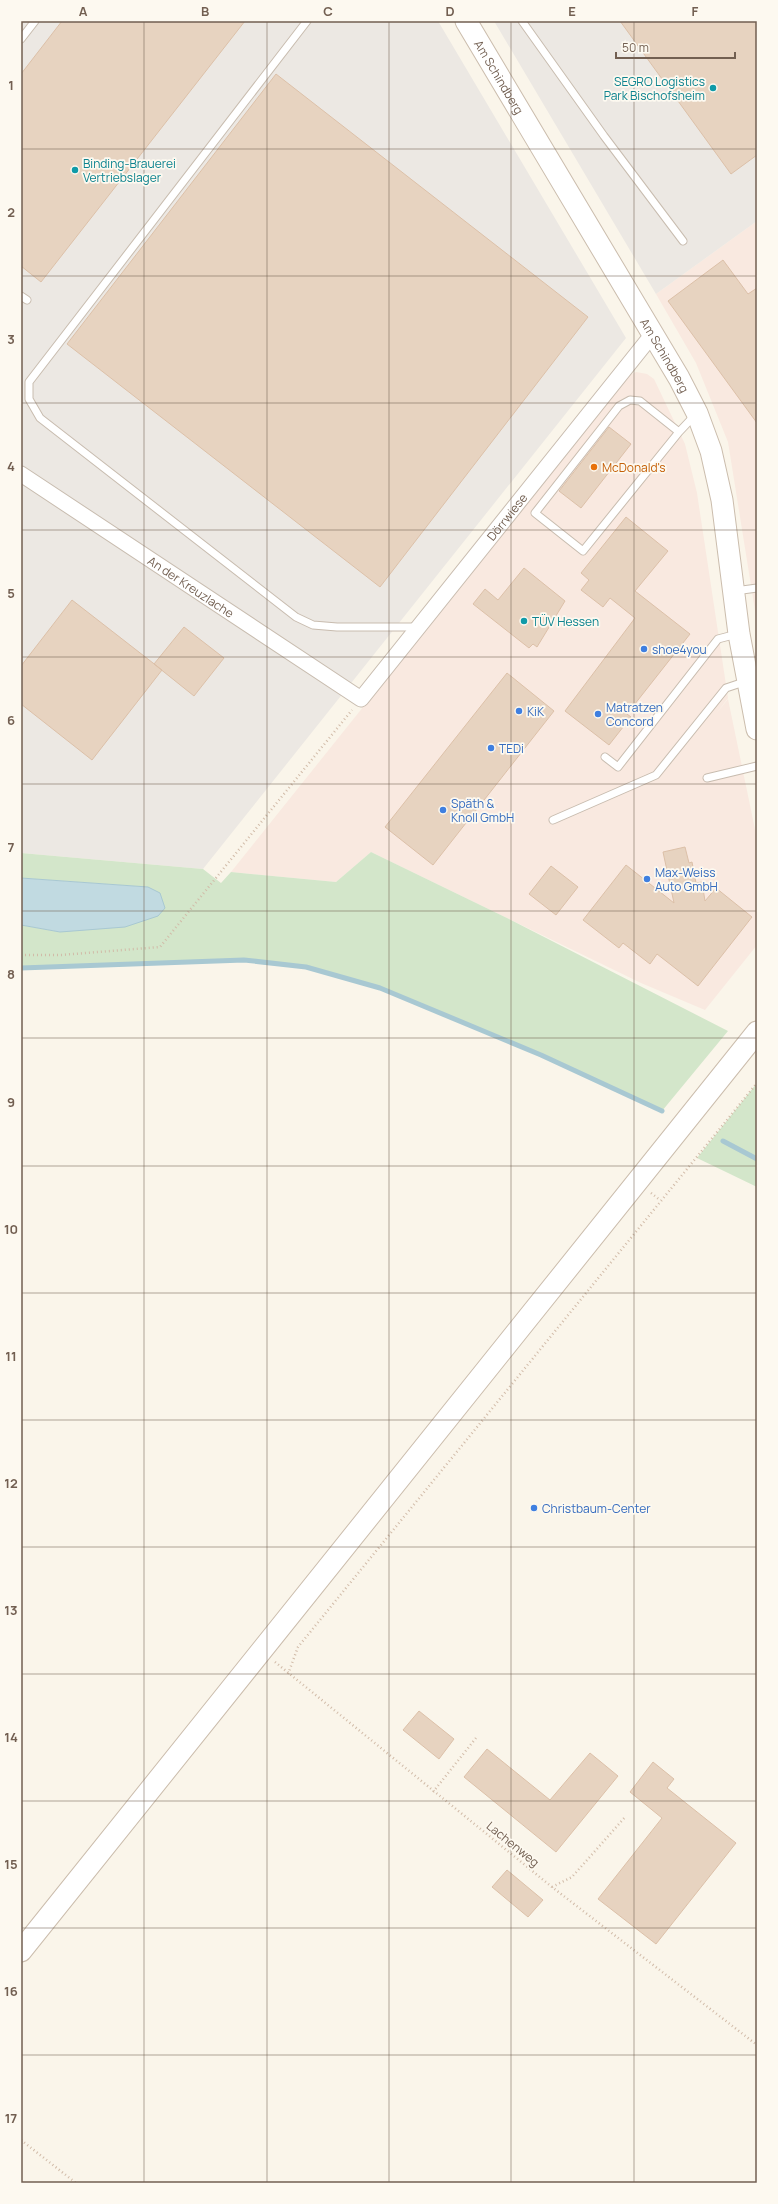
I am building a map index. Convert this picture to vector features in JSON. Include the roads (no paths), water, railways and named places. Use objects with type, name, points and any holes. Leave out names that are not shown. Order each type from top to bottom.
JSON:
[{"type":"main road","name":"Am Schindberg","points":[[466,21],[679,378],[697,413],[711,451],[722,500],[739,634],[756,718]]},
{"type":"main road","points":[[21,1951],[757,1032]]},
{"type":"street","name":"Dörrwiese","points":[[361,699],[652,335]]},
{"type":"street","name":"An der Kreuzlache","points":[[21,474],[361,699]]},
{"type":"lane","points":[[21,39],[35,21]]},
{"type":"lane","points":[[306,21],[29,382],[29,399],[40,418],[296,617],[313,625],[337,627],[419,627]]},
{"type":"lane","points":[[522,21],[604,136],[683,241]]},
{"type":"lane","points":[[679,432],[640,402],[630,400],[619,406],[535,513],[583,551],[679,432],[697,413]]},
{"type":"lane","points":[[733,591],[757,588]]},
{"type":"lane","points":[[605,757],[618,767],[718,639],[739,634]]},
{"type":"lane","points":[[554,820],[656,775],[726,688],[748,681]]},
{"type":"lane","points":[[707,778],[757,766]]},
{"type":"water","points":[[21,878],[148,887],[160,893],[165,908],[158,916],[125,927],[60,932],[21,925]]},
{"type":"waterway","points":[[21,968],[244,960],[306,967],[380,988],[541,1055],[662,1111]]},
{"type":"waterway","points":[[723,1141],[757,1159]]},
{"type":"place","name":"SEGRO Logistics Park Bischofsheim","points":[[713,88]]},
{"type":"place","name":"Binding-Brauerei Vertriebslager","points":[[75,170]]},
{"type":"place","name":"McDonald's","points":[[594,467]]},
{"type":"place","name":"TÜV Hessen","points":[[524,621]]},
{"type":"place","name":"shoe4you","points":[[644,649]]},
{"type":"place","name":"KiK","points":[[519,711]]},
{"type":"place","name":"Matratzen Concord","points":[[598,714]]},
{"type":"place","name":"TEDi","points":[[491,748]]},
{"type":"place","name":"Späth & Knoll GmbH","points":[[443,810]]},
{"type":"place","name":"Max-Weiss Auto GmbH","points":[[647,879]]},
{"type":"place","name":"Christbaum-Center","points":[[534,1508]]}]
